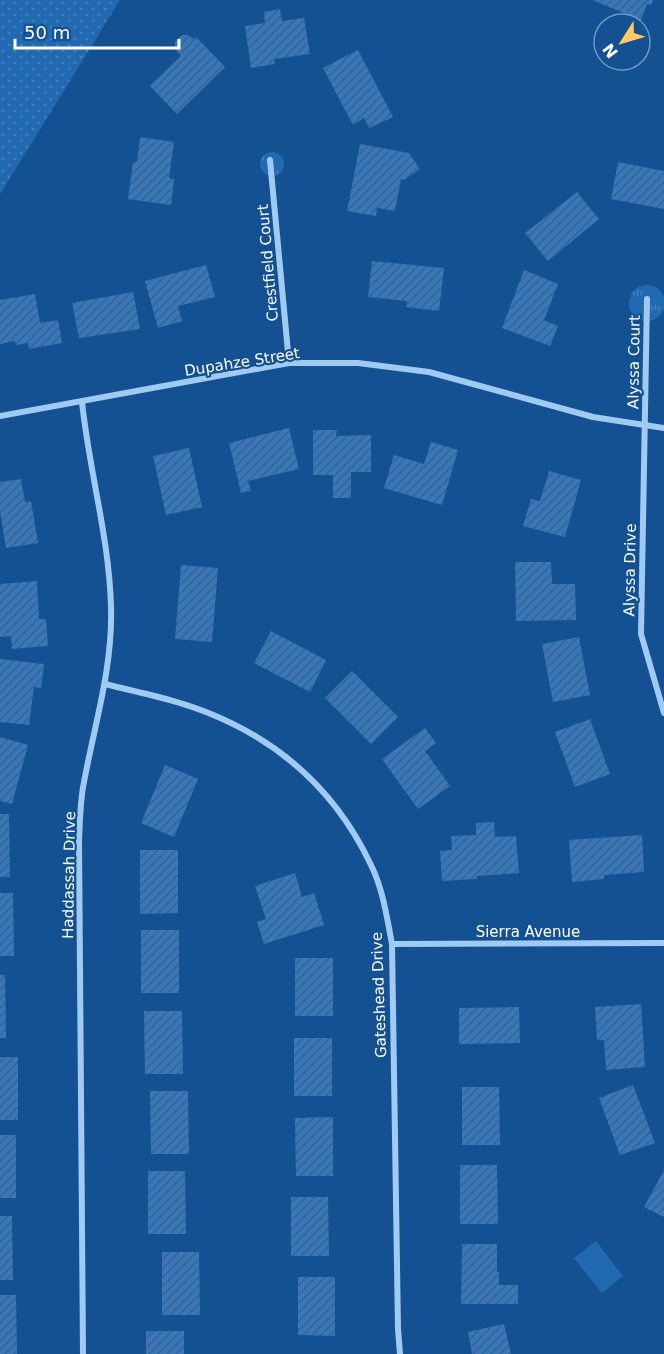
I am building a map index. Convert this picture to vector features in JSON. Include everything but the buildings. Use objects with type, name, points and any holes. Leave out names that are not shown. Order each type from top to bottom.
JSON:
[{"type":"street","name":"Crestfield Court","points":[[270,159],[289,363]]},
{"type":"street","name":"Alyssa Court","points":[[645,425],[647,299]]},
{"type":"street","name":"Dupahze Street","points":[[0,416],[289,363],[358,363],[429,372],[592,417],[664,428]]},
{"type":"street","name":"Haddassah Drive","points":[[82,402],[85,432],[107,551],[111,607],[105,684],[83,784],[79,841],[83,1354]]},
{"type":"street","name":"Alyssa Drive","points":[[645,425],[641,634],[664,712]]},
{"type":"street","name":"Gateshead Drive","points":[[105,684],[180,703],[211,714],[251,732],[284,754],[310,777],[340,814],[372,866],[384,904],[392,944],[400,1354]]},
{"type":"street","name":"Sierra Avenue","points":[[392,944],[664,943]]},
{"type":"green space","points":[[0,0],[120,0],[0,194]]},
{"type":"green space","points":[[272,152],[277,153],[283,159],[283,169],[277,175],[272,176],[267,175],[261,169],[260,164],[261,159],[267,153]]},
{"type":"green space","points":[[647,285],[660,290],[665,303],[660,316],[647,321],[634,316],[629,303],[634,290]]},
{"type":"green space","points":[[596,1241],[623,1276],[602,1293],[574,1258]]}]
